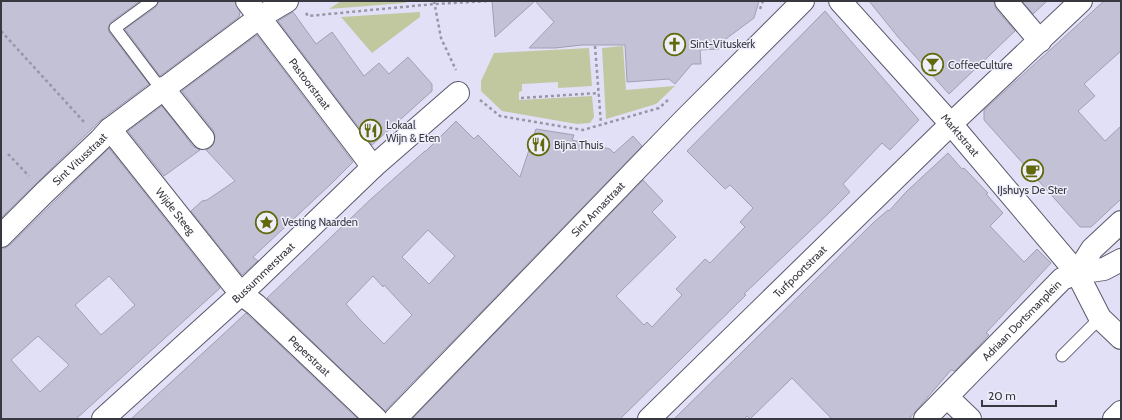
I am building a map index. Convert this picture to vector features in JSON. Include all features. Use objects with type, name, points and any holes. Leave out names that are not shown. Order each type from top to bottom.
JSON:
[{"type":"street","name":"Sint Annastraat","points":[[395,419],[684,120],[803,1]]},
{"type":"street","name":"Marktstraat","points":[[840,1],[951,124],[1077,272]]},
{"type":"street","points":[[1006,1],[1040,40]]},
{"type":"street","name":"Turfpoortstraat","points":[[649,419],[951,124],[1081,1]]},
{"type":"street","name":"Sint Vitusstraat","points":[[1,236],[105,134],[162,88],[253,9],[296,6]]},
{"type":"street","name":"Pastoorstraat","points":[[253,9],[373,167]]},
{"type":"street","points":[[162,88],[203,138]]},
{"type":"street","name":"Bussummerstraat","points":[[103,419],[241,294],[373,167],[461,90]]},
{"type":"street","name":"Wijde Steeg","points":[[105,134],[241,294]]},
{"type":"street","points":[[1077,272],[1092,248],[1121,222]]},
{"type":"street","points":[[1077,272],[1112,264]]},
{"type":"street","points":[[1077,272],[1100,318],[1121,338]]},
{"type":"street","name":"Adriaan Dortsmanplein","points":[[925,419],[1062,279],[1077,272]]},
{"type":"street","name":"Peperstraat","points":[[241,294],[256,305],[376,419]]},
{"type":"street","points":[[947,397],[970,419]]},
{"type":"street","points":[[1114,419],[1121,412]]},
{"type":"lane","points":[[152,1],[115,28],[162,88]]},
{"type":"lane","points":[[1062,356],[1100,318]]},
{"type":"path","points":[[296,6],[308,16],[434,3],[490,1]]},
{"type":"path","points":[[759,9],[763,1]]},
{"type":"path","points":[[434,3],[440,38],[461,90],[500,116],[583,130],[659,108],[671,98]]},
{"type":"path","points":[[1,31],[105,134]]},
{"type":"path","points":[[595,46],[601,124]]},
{"type":"path","points":[[521,98],[599,93]]},
{"type":"path","points":[[8,154],[44,193]]},
{"type":"green space","points":[[341,1],[411,1],[404,3],[329,9]]},
{"type":"green space","points":[[420,12],[420,17],[372,53],[341,17]]},
{"type":"green space","points":[[623,46],[626,90],[675,86],[656,104],[606,119],[602,48]]},
{"type":"green space","points":[[589,48],[592,86],[558,88],[558,82],[522,84],[522,91],[519,92],[519,100],[592,96],[594,117],[590,123],[577,124],[502,111],[481,91],[481,81],[494,53]]},
{"type":"building","points":[[1,1],[140,1],[111,22],[108,28],[109,32],[149,84],[102,119],[1,218]]},
{"type":"building","points":[[159,1],[235,1],[240,12],[239,17],[160,76],[125,29],[156,7]]},
{"type":"building","points":[[492,1],[535,1],[495,37]]},
{"type":"building","name":"Sint-Vituskerk","points":[[535,1],[759,1],[754,18],[719,44],[719,49],[700,50],[701,64],[692,64],[675,84],[669,79],[627,82],[625,45],[582,45],[555,48],[529,48],[554,22]]},
{"type":"building","points":[[869,1],[994,1],[996,9],[1015,31],[949,94],[898,37]]},
{"type":"building","points":[[1022,1],[1047,1],[1033,14]]},
{"type":"building","points":[[1104,1],[1121,1],[1121,51],[1084,84],[1095,96],[1078,111],[1105,141],[1121,126],[1121,199],[1091,227],[1080,227],[984,120],[984,110]]},
{"type":"building","points":[[825,11],[919,120],[890,150],[882,143],[843,184],[850,192],[744,294],[746,295],[620,419],[412,419],[643,180],[663,201],[652,212],[676,237],[616,296],[644,325],[647,322],[652,327],[682,295],[676,289],[705,259],[710,263],[745,227],[740,222],[753,208],[730,185],[725,189],[687,151]]},
{"type":"building","points":[[293,12],[316,44],[332,32],[364,76],[379,63],[389,74],[408,57],[432,84],[432,91],[372,145],[278,21]]},
{"type":"building","points":[[257,35],[353,162],[253,257],[258,261],[242,275],[191,211],[202,201],[207,200],[235,181],[206,150],[214,143],[215,136],[213,130],[182,91]]},
{"type":"building","points":[[162,106],[193,146],[200,150],[164,176],[128,131]]},
{"type":"building","points":[[456,121],[474,139],[478,135],[520,177],[536,129],[574,135],[572,140],[610,149],[614,153],[633,136],[642,146],[385,411],[267,298],[371,199],[426,151]],"holes":[[[428,230],[455,256],[429,284],[402,257]],[[373,276],[383,287],[384,285],[412,315],[384,344],[346,304]]]},
{"type":"building","points":[[109,148],[220,288],[76,419],[1,419],[1,248],[5,248],[10,245]],"holes":[[[109,276],[135,305],[101,335],[75,305]],[[38,336],[69,365],[40,392],[11,360]]]},
{"type":"building","points":[[948,153],[962,169],[964,168],[988,193],[986,194],[1003,213],[990,226],[1024,262],[1037,249],[1051,263],[986,333],[989,335],[955,371],[951,370],[909,419],[832,419],[792,378],[750,419],[747,416],[744,419],[674,419],[874,222],[888,210],[889,211],[906,192]]},
{"type":"building","points":[[246,313],[358,419],[131,419],[230,328]]},
{"type":"place","name":"Sint-Vituskerk","points":[[675,44]]},
{"type":"place","name":"CoffeeCulture","points":[[933,65]]},
{"type":"place","name":"Lokaal Wijn & Eten","points":[[371,131]]},
{"type":"place","name":"Bijna Thuis","points":[[539,145]]},
{"type":"place","name":"IJshuys De Ster","points":[[1032,170]]},
{"type":"place","name":"Vesting Naarden","points":[[266,222]]}]
